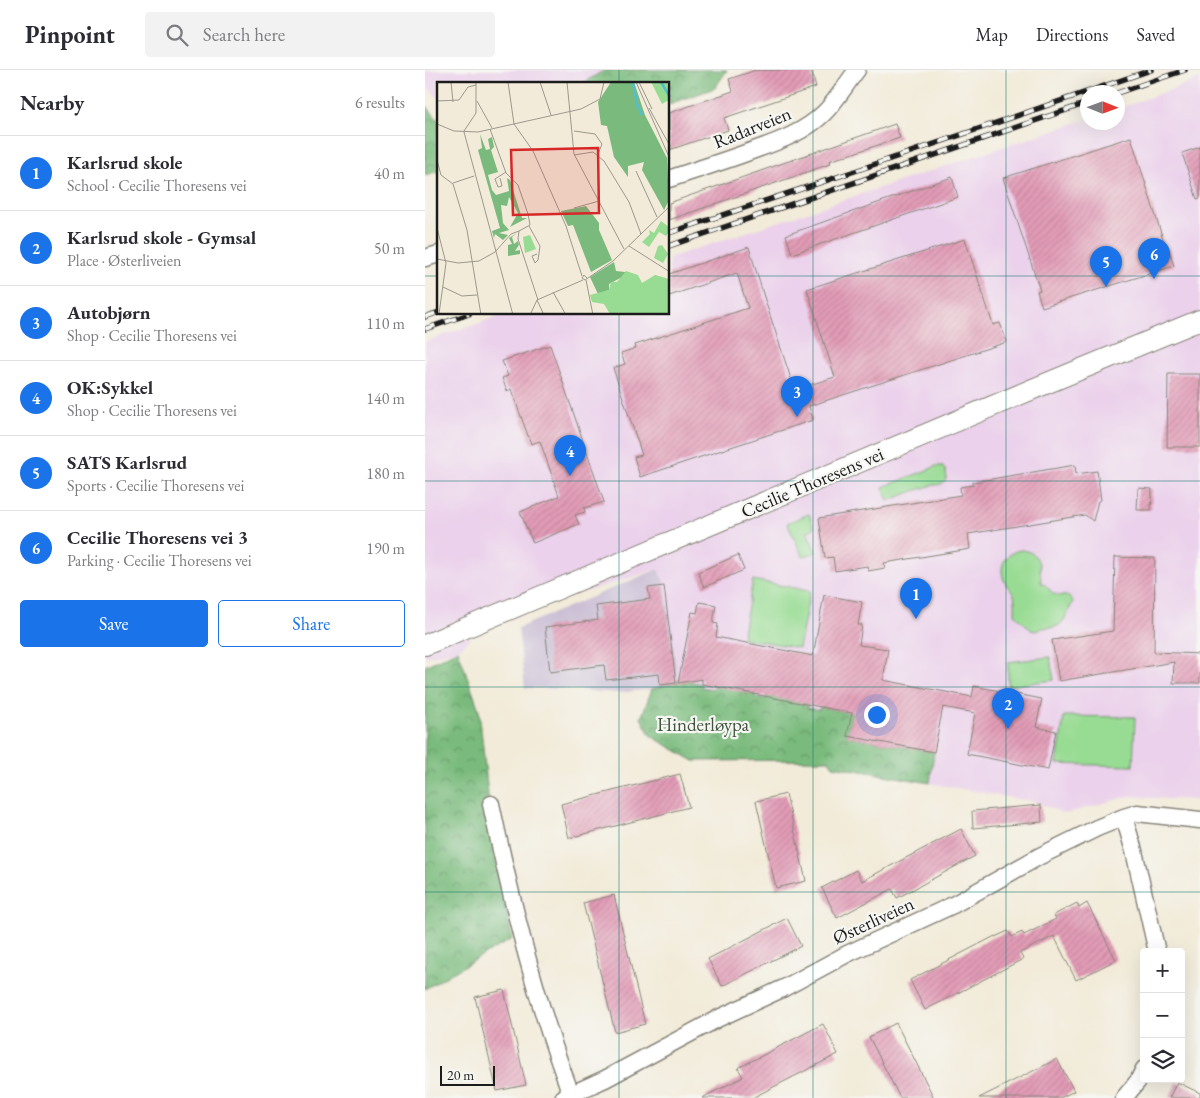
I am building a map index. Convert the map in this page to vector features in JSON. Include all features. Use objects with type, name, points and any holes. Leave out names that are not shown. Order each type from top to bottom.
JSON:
[{"type":"street","name":"Radarveien","points":[[670,179],[780,141],[809,126],[833,103],[857,70]]},
{"type":"street","name":"Cecilie Thoresens vei","points":[[425,645],[1033,388],[1200,320]]},
{"type":"street","name":"Østerliveien","points":[[491,804],[530,970],[567,1096],[605,1079],[719,1018],[784,988],[847,954],[953,905],[1040,856],[1097,828],[1137,813],[1200,820]]},
{"type":"street","points":[[1123,817],[1134,851],[1156,948]]},
{"type":"street","points":[[1127,1097],[1140,1077]]},
{"type":"shaded area","points":[[425,70],[632,70],[599,82],[437,82],[437,97],[425,84]]},
{"type":"shaded area","points":[[1200,79],[1200,800],[1129,796],[1065,814],[1035,802],[833,766],[829,760],[694,761],[651,736],[641,718],[652,689],[678,682],[665,584],[658,569],[555,601],[474,634],[458,650],[425,657],[425,342],[502,315],[670,315],[670,258],[1080,121],[1080,130],[1125,130],[1125,106]]},
{"type":"shaded area","points":[[658,569],[665,584],[678,682],[652,689],[618,693],[525,688],[518,628]]},
{"type":"green space","points":[[605,70],[727,70],[715,88],[670,104],[670,82],[584,82]]},
{"type":"green space","points":[[425,104],[437,119],[437,172],[425,175]]},
{"type":"green space","points":[[936,466],[942,466],[945,471],[946,477],[943,483],[919,489],[888,501],[883,487]]},
{"type":"green space","points":[[809,514],[814,528],[807,532],[816,552],[803,557],[787,523]]},
{"type":"green space","points":[[1021,550],[1028,551],[1036,557],[1040,566],[1041,583],[1046,585],[1054,594],[1067,596],[1073,602],[1064,620],[1058,626],[1033,631],[1015,614],[1014,595],[1005,582],[1002,570],[1007,557]]},
{"type":"green space","points":[[753,580],[810,591],[799,648],[742,638]]},
{"type":"green space","points":[[458,650],[479,710],[494,851],[512,939],[425,989],[425,666]]},
{"type":"green space","points":[[1050,657],[1054,680],[1008,686],[1008,662]]},
{"type":"green space","name":"Hinderløypa","points":[[681,680],[702,684],[701,687],[713,689],[714,686],[755,694],[755,697],[766,699],[767,696],[808,704],[807,708],[819,710],[820,707],[852,713],[847,736],[934,752],[930,783],[833,766],[829,760],[694,761],[651,736],[641,718],[652,689]]},
{"type":"green space","points":[[1064,716],[1135,717],[1133,766],[1057,764]]},
{"type":"building","points":[[756,70],[811,70],[816,87],[724,118],[728,130],[670,150],[670,113],[733,91],[729,79]]},
{"type":"building","points":[[895,124],[900,138],[829,161],[830,164],[670,220],[670,203]]},
{"type":"building","points":[[1131,137],[1166,249],[1169,250],[1174,266],[1042,307],[1037,291],[1040,290],[1003,178]]},
{"type":"building","points":[[1200,147],[1200,198],[1197,199],[1182,153]]},
{"type":"building","points":[[952,177],[958,197],[792,254],[786,235]]},
{"type":"building","points":[[965,239],[993,325],[1000,323],[1007,342],[809,406],[813,420],[640,477],[634,457],[642,455],[613,368],[625,364],[621,353],[636,348],[635,345],[748,308],[737,273],[670,296],[670,274],[749,247],[792,382],[800,379],[803,387],[835,377],[807,289]]},
{"type":"building","points":[[550,345],[604,502],[584,508],[585,512],[575,515],[579,524],[533,543],[520,512],[559,496],[540,441],[531,444],[511,389],[507,391],[502,378],[508,376],[502,361]]},
{"type":"building","points":[[1168,374],[1200,374],[1200,447],[1167,447]]},
{"type":"building","points":[[1075,465],[1076,474],[1097,471],[1101,500],[1098,501],[1093,521],[1085,515],[968,534],[970,549],[884,563],[885,568],[868,571],[867,566],[835,571],[833,557],[825,558],[819,518],[961,495],[960,487],[973,485],[973,482]]},
{"type":"building","points":[[1138,488],[1152,489],[1151,510],[1137,510]]},
{"type":"building","points":[[738,555],[744,570],[704,587],[698,572]]},
{"type":"building","points":[[1115,557],[1155,558],[1154,652],[1200,654],[1200,683],[1173,683],[1174,662],[1059,681],[1052,640],[1113,631]]},
{"type":"building","points":[[664,586],[676,683],[660,685],[659,674],[606,680],[604,665],[550,672],[545,627],[598,620],[596,606],[650,599],[648,588]]},
{"type":"building","points":[[824,595],[862,602],[858,625],[862,625],[859,645],[888,649],[883,680],[972,697],[974,686],[1042,699],[1036,727],[1056,731],[1048,770],[967,754],[975,713],[943,707],[934,752],[847,736],[852,713],[702,684],[702,679],[678,683],[692,612],[697,613],[699,602],[716,605],[713,623],[718,624],[716,637],[813,656]]},
{"type":"building","points":[[680,774],[689,807],[569,838],[561,804]]},
{"type":"building","points":[[786,794],[806,881],[776,888],[756,801]]},
{"type":"building","points":[[1041,805],[1042,822],[973,828],[972,811]]},
{"type":"building","points":[[961,829],[975,856],[897,898],[892,889],[837,918],[822,888],[856,870],[862,881]]},
{"type":"building","points":[[614,895],[645,1024],[615,1032],[583,903]]},
{"type":"building","points":[[1077,903],[1079,908],[1087,903],[1116,960],[1076,980],[1054,936],[1020,953],[1023,959],[925,1010],[910,980],[995,936],[1008,931],[1012,937],[1022,932],[1024,935],[1056,919],[1054,915]]},
{"type":"building","points":[[787,918],[801,946],[722,986],[708,959]]},
{"type":"building","points":[[504,990],[526,1085],[497,1091],[475,997]]},
{"type":"building","points":[[896,1023],[934,1098],[900,1098],[869,1037]]},
{"type":"building","points":[[823,1024],[838,1054],[752,1098],[702,1098],[743,1077],[738,1068]]},
{"type":"building","points":[[1057,1059],[1074,1091],[1060,1098],[979,1098]]},
{"type":"building","points":[[1176,1083],[1200,1093],[1200,1098],[1169,1098]]},
{"type":"railway","points":[[670,233],[1151,70]]},
{"type":"railway","points":[[1125,90],[1185,70]]},
{"type":"railway","points":[[670,246],[1080,105]]},
{"type":"railway","points":[[425,317],[437,313]]},
{"type":"railway","points":[[425,329],[466,315]]},
{"type":"place","name":"Cecilie Thoresens vei 3","points":[[1154,279]]},
{"type":"place","name":"SATS Karlsrud","points":[[1106,287]]},
{"type":"place","name":"Autobjørn","points":[[797,417]]},
{"type":"place","name":"OK:Sykkel","points":[[570,476]]},
{"type":"place","name":"Karlsrud skole","points":[[916,619]]},
{"type":"place","name":"Karlsrud skole - Gymsal","points":[[1008,729]]}]
